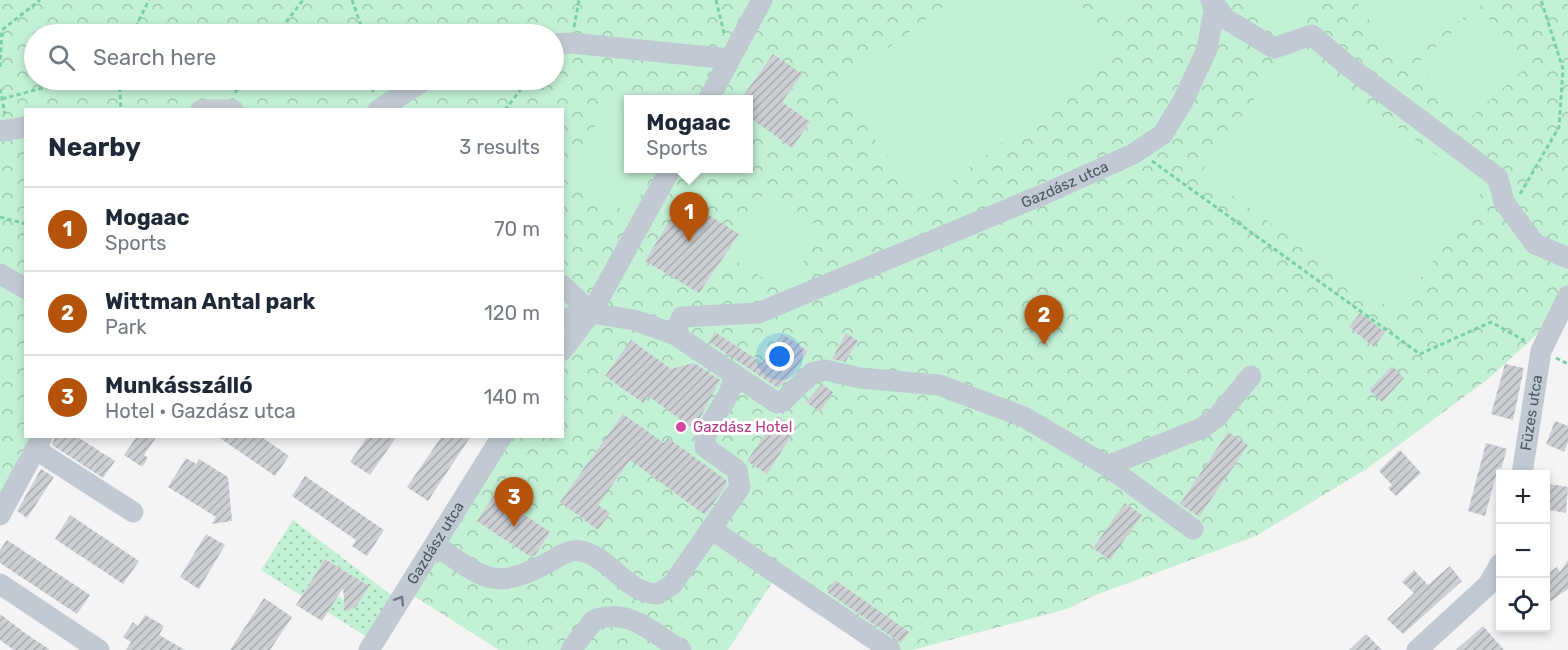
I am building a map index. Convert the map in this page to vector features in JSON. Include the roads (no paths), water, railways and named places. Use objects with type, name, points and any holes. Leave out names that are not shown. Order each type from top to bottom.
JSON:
[{"type":"street","points":[[710,95],[762,0]]},
{"type":"street","points":[[1213,3],[1226,19],[1274,48],[1312,35],[1348,66],[1498,178],[1503,202],[1535,244],[1568,258]]},
{"type":"street","name":"Gazdász utca","points":[[674,334],[682,317],[758,313],[975,224],[1133,154],[1163,134],[1184,99],[1207,50],[1213,3]]},
{"type":"street","points":[[564,44],[730,59]]},
{"type":"street","points":[[381,108],[409,90]]},
{"type":"street","points":[[564,348],[591,313],[668,173]]},
{"type":"street","points":[[0,274],[24,288]]},
{"type":"street","points":[[564,287],[591,313]]},
{"type":"street","name":"Füzes utca","points":[[1523,470],[1541,351],[1568,296]]},
{"type":"street","points":[[564,319],[591,313],[634,320],[674,334],[777,402],[782,402],[812,373],[825,370],[860,378],[939,385],[1024,417],[1107,466],[1193,529]]},
{"type":"street","points":[[435,545],[479,575],[499,580],[530,572],[568,552],[587,552],[638,589],[657,594],[672,585],[740,487],[737,470],[705,447],[705,435],[733,390],[734,374]]},
{"type":"street","points":[[1107,466],[1202,428],[1218,416],[1251,376]]},
{"type":"street","name":"Gazdász utca","points":[[369,650],[501,438]]},
{"type":"street","points":[[0,515],[39,443],[133,512]]},
{"type":"street","points":[[711,529],[890,650]]},
{"type":"street","points":[[1418,650],[1488,585],[1496,571]]},
{"type":"street","points":[[0,584],[96,649]]},
{"type":"street","points":[[571,650],[594,620],[618,615],[632,619],[681,650]]},
{"type":"place","name":"Mogaac","points":[[689,242]]},
{"type":"place","name":"Wittman Antal park","points":[[1044,345]]},
{"type":"place","name":"Gazdász Hotel","points":[[681,427]]},
{"type":"place","name":"Munkásszálló","points":[[514,527]]}]
